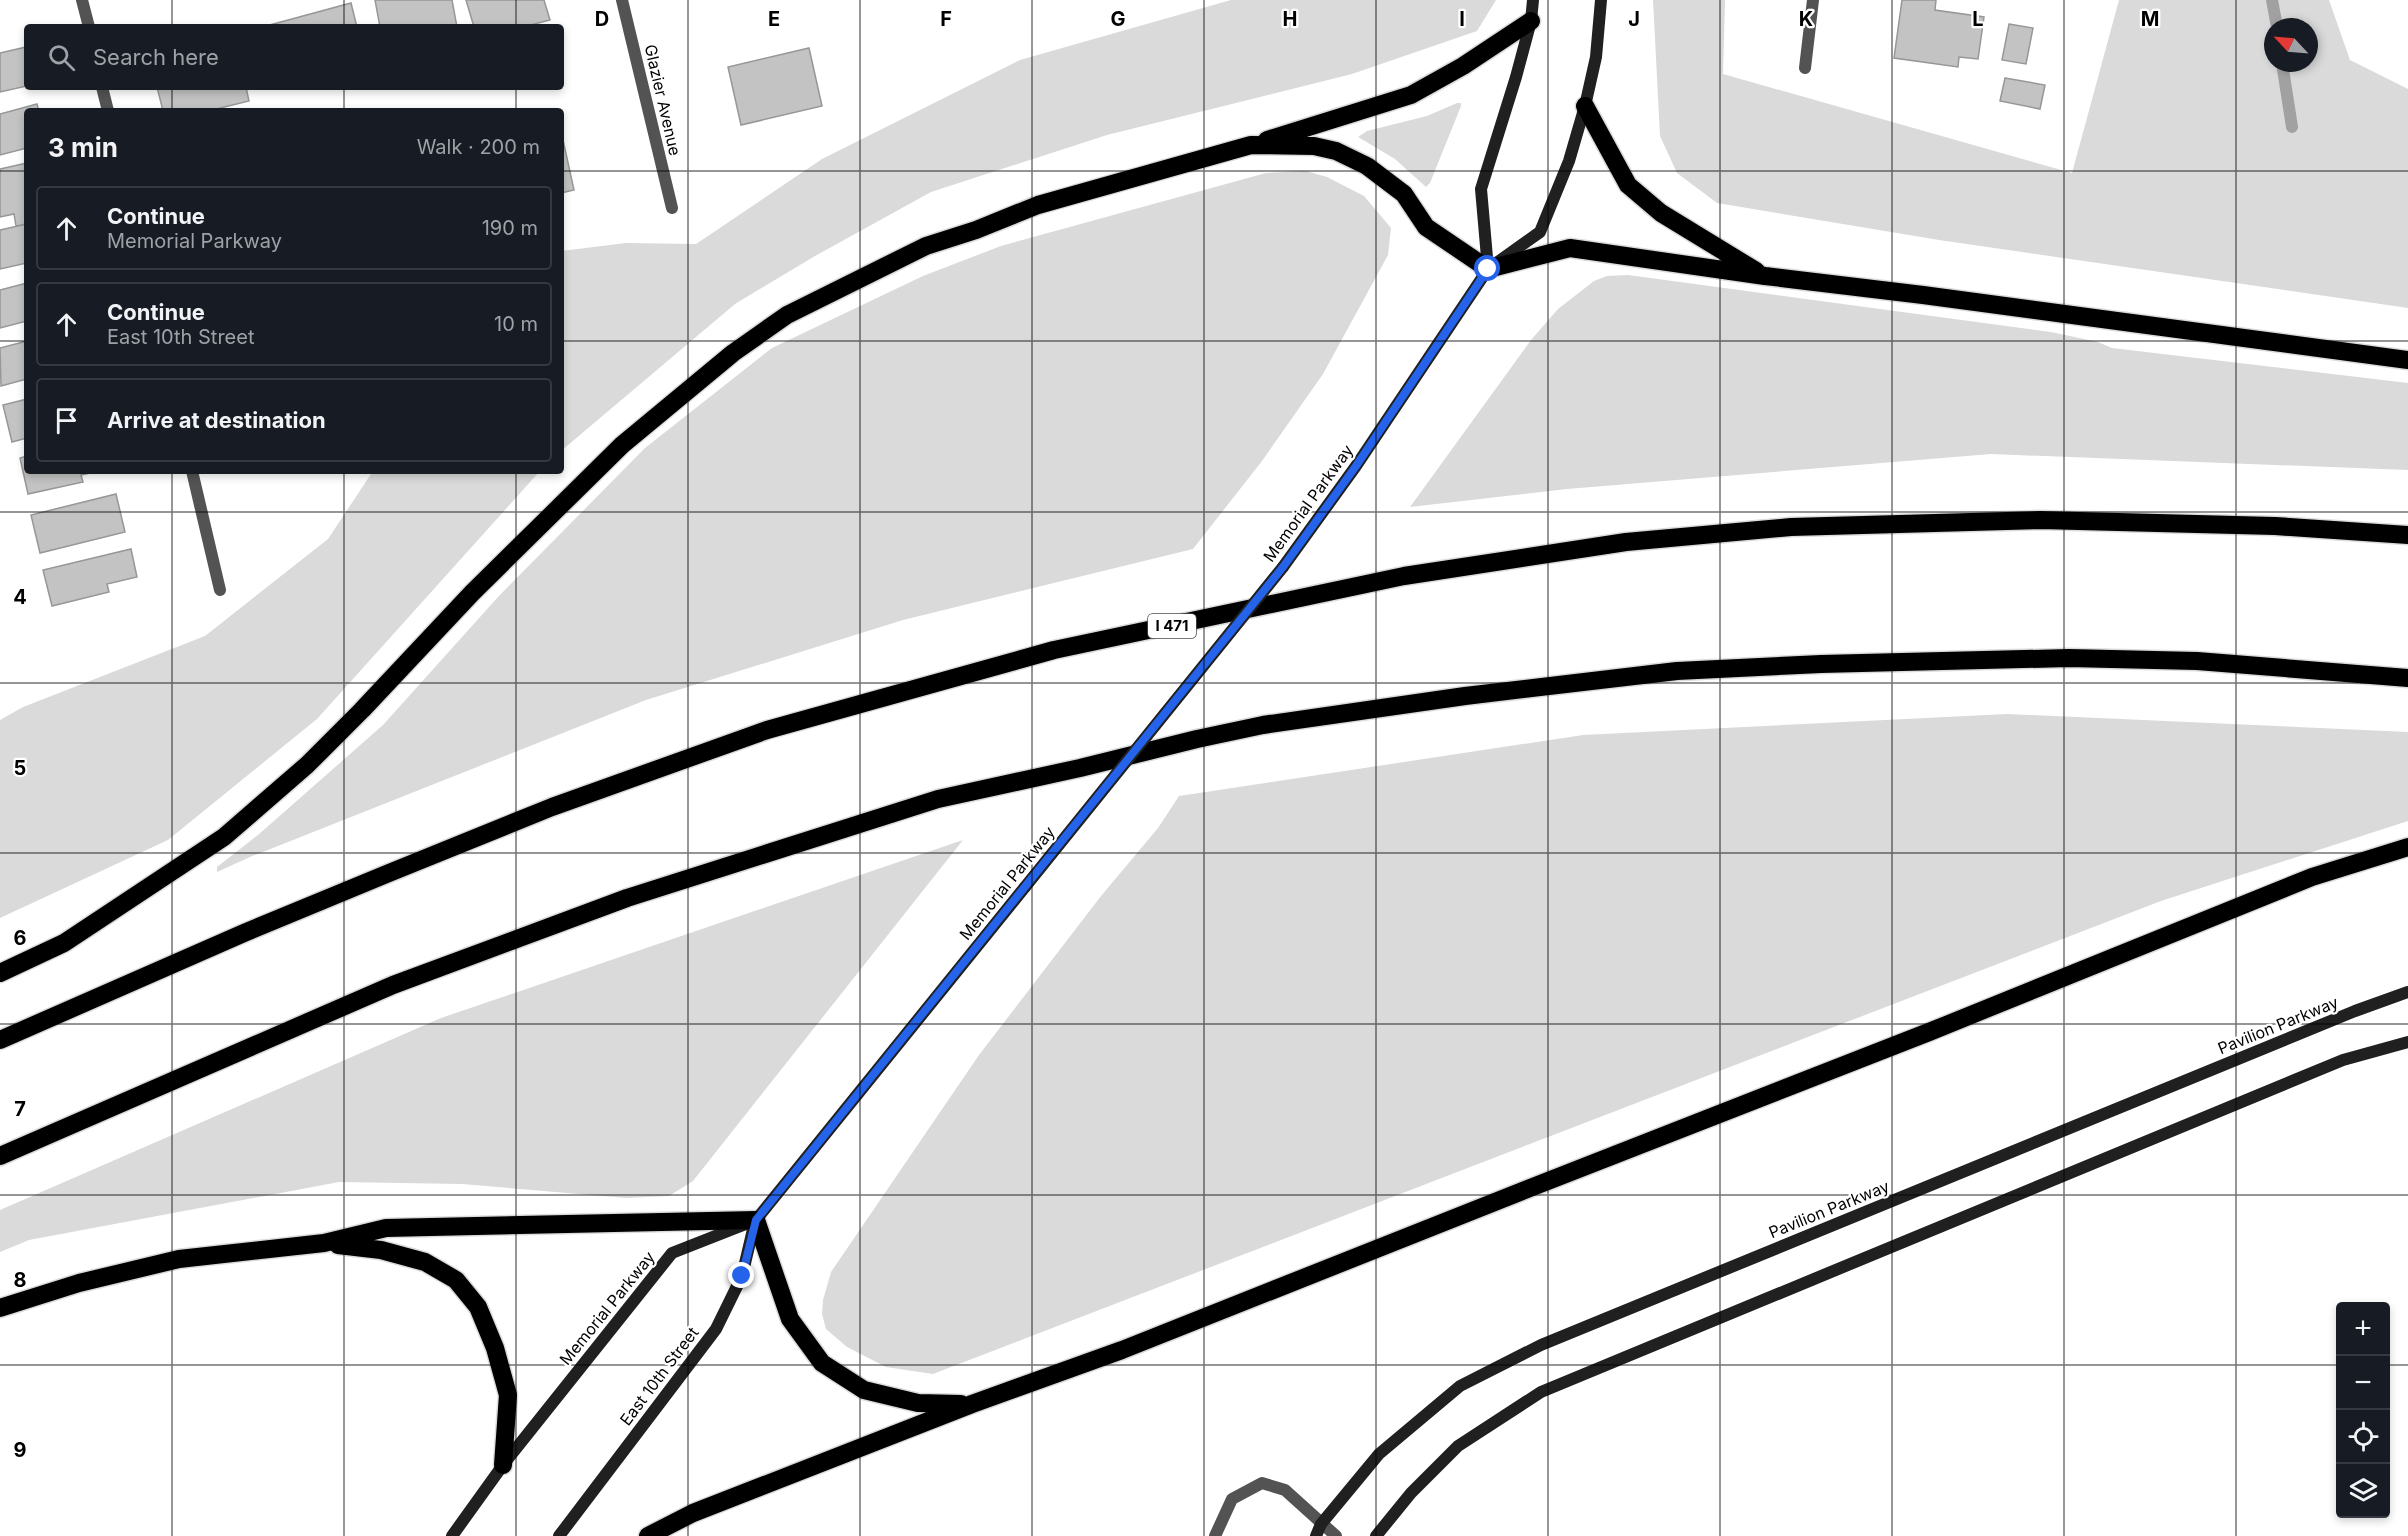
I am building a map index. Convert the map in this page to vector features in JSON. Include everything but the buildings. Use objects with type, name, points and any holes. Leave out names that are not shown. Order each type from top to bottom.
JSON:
[{"type":"highway","points":[[0,973],[64,943],[224,837],[307,765],[370,702],[472,593],[622,445],[733,353],[787,315],[926,246],[976,230],[1038,205],[1251,145],[1411,95],[1463,66],[1531,21]]},
{"type":"highway","points":[[1585,106],[1628,185],[1661,213],[1765,276]]},
{"type":"highway","points":[[1251,145],[1314,146],[1336,151],[1366,166],[1404,194],[1426,227],[1488,269],[1570,248],[1765,276],[2408,360]]},
{"type":"highway","name":"I 471","points":[[0,1040],[233,938],[552,807],[767,730],[1054,650],[1404,576],[1626,542],[1791,527],[2040,520],[2275,526],[2408,535]]},
{"type":"highway","points":[[0,1156],[393,985],[627,898],[938,799],[1241,730],[1465,696],[1677,671],[1821,664],[2069,658],[2197,661],[2408,678]]},
{"type":"highway","points":[[648,1536],[693,1513],[972,1404],[1133,1346],[1929,1032],[2312,877],[2408,848]]},
{"type":"highway","points":[[0,1308],[79,1283],[179,1259],[324,1243],[386,1228],[756,1220],[790,1319],[822,1363],[864,1390],[918,1403],[972,1404]]},
{"type":"highway","points":[[324,1243],[381,1250],[424,1262],[456,1280],[478,1307],[495,1348],[508,1395],[503,1465]]},
{"type":"main road","points":[[1488,269],[1481,189],[1516,77],[1531,21],[1533,0]]},
{"type":"main road","name":"Memorial Parkway","points":[[503,1465],[672,1253],[756,1220],[1283,567],[1356,466],[1488,269],[1540,232],[1569,161],[1585,106],[1596,57],[1601,0]]},
{"type":"main road","name":"Pavilion Parkway","points":[[1318,1530],[1379,1454],[1450,1393],[1530,1350],[2344,1016],[2408,992]]},
{"type":"main road","points":[[1376,1536],[1411,1493],[1458,1446],[1541,1392],[2343,1060],[2408,1042]]},
{"type":"main road","name":"East 10th Street","points":[[559,1536],[716,1329],[742,1276],[756,1220]]},
{"type":"main road","points":[[452,1536],[503,1465]]},
{"type":"street","points":[[82,0],[88,24]]},
{"type":"street","name":"Glazier Avenue","points":[[622,0],[672,208]]},
{"type":"street","points":[[1804,68],[1813,0]]},
{"type":"street","points":[[103,90],[107,108]]},
{"type":"street","points":[[193,474],[220,590]]},
{"type":"street","points":[[1215,1536],[1232,1499],[1262,1483],[1284,1490],[1318,1530],[1336,1536]]},
{"type":"shaded area","points":[[1231,0],[1496,0],[1477,31],[1352,74],[1107,135],[931,192],[815,256],[735,304],[564,448],[564,251],[626,243],[696,244],[822,159],[1020,60]]},
{"type":"shaded area","points":[[1653,0],[1725,0],[1723,74],[2072,173],[2119,0],[2329,0],[2350,60],[2408,89],[2408,308],[1939,240],[1717,203],[1677,173],[1660,136]]},
{"type":"shaded area","points":[[1461,103],[1461,106],[1430,183],[1426,187],[1395,159],[1358,137],[1367,131],[1427,116]]},
{"type":"shaded area","points":[[1306,171],[1327,177],[1364,196],[1391,228],[1388,255],[1323,374],[1262,461],[1193,549],[903,620],[646,700],[217,872],[217,867],[258,835],[383,725],[498,597],[645,448],[772,348],[923,276],[1001,246],[1266,173]]},
{"type":"shaded area","points":[[1628,275],[2051,332],[2098,342],[2112,348],[2408,383],[2408,470],[1991,454],[1567,489],[1410,507],[1531,340],[1558,309],[1594,281],[1607,276]]},
{"type":"shaded area","points":[[371,474],[537,474],[317,719],[168,840],[0,918],[0,720],[23,707],[205,636],[328,539]]},
{"type":"shaded area","points":[[2007,714],[2408,732],[2408,821],[2161,901],[933,1374],[886,1367],[847,1347],[826,1329],[822,1314],[823,1300],[831,1272],[979,1055],[1101,896],[1158,828],[1179,796],[1583,735]]},
{"type":"shaded area","points":[[963,840],[693,1181],[669,1196],[626,1198],[462,1184],[339,1182],[29,1240],[0,1252],[0,1210],[441,1018]]},
{"type":"waterway","points":[[2272,0],[2275,18]]},
{"type":"waterway","points":[[2283,72],[2292,127]]},
{"type":"route","points":[[742,1276],[756,1220],[1283,567],[1356,466],[1488,269]]}]
